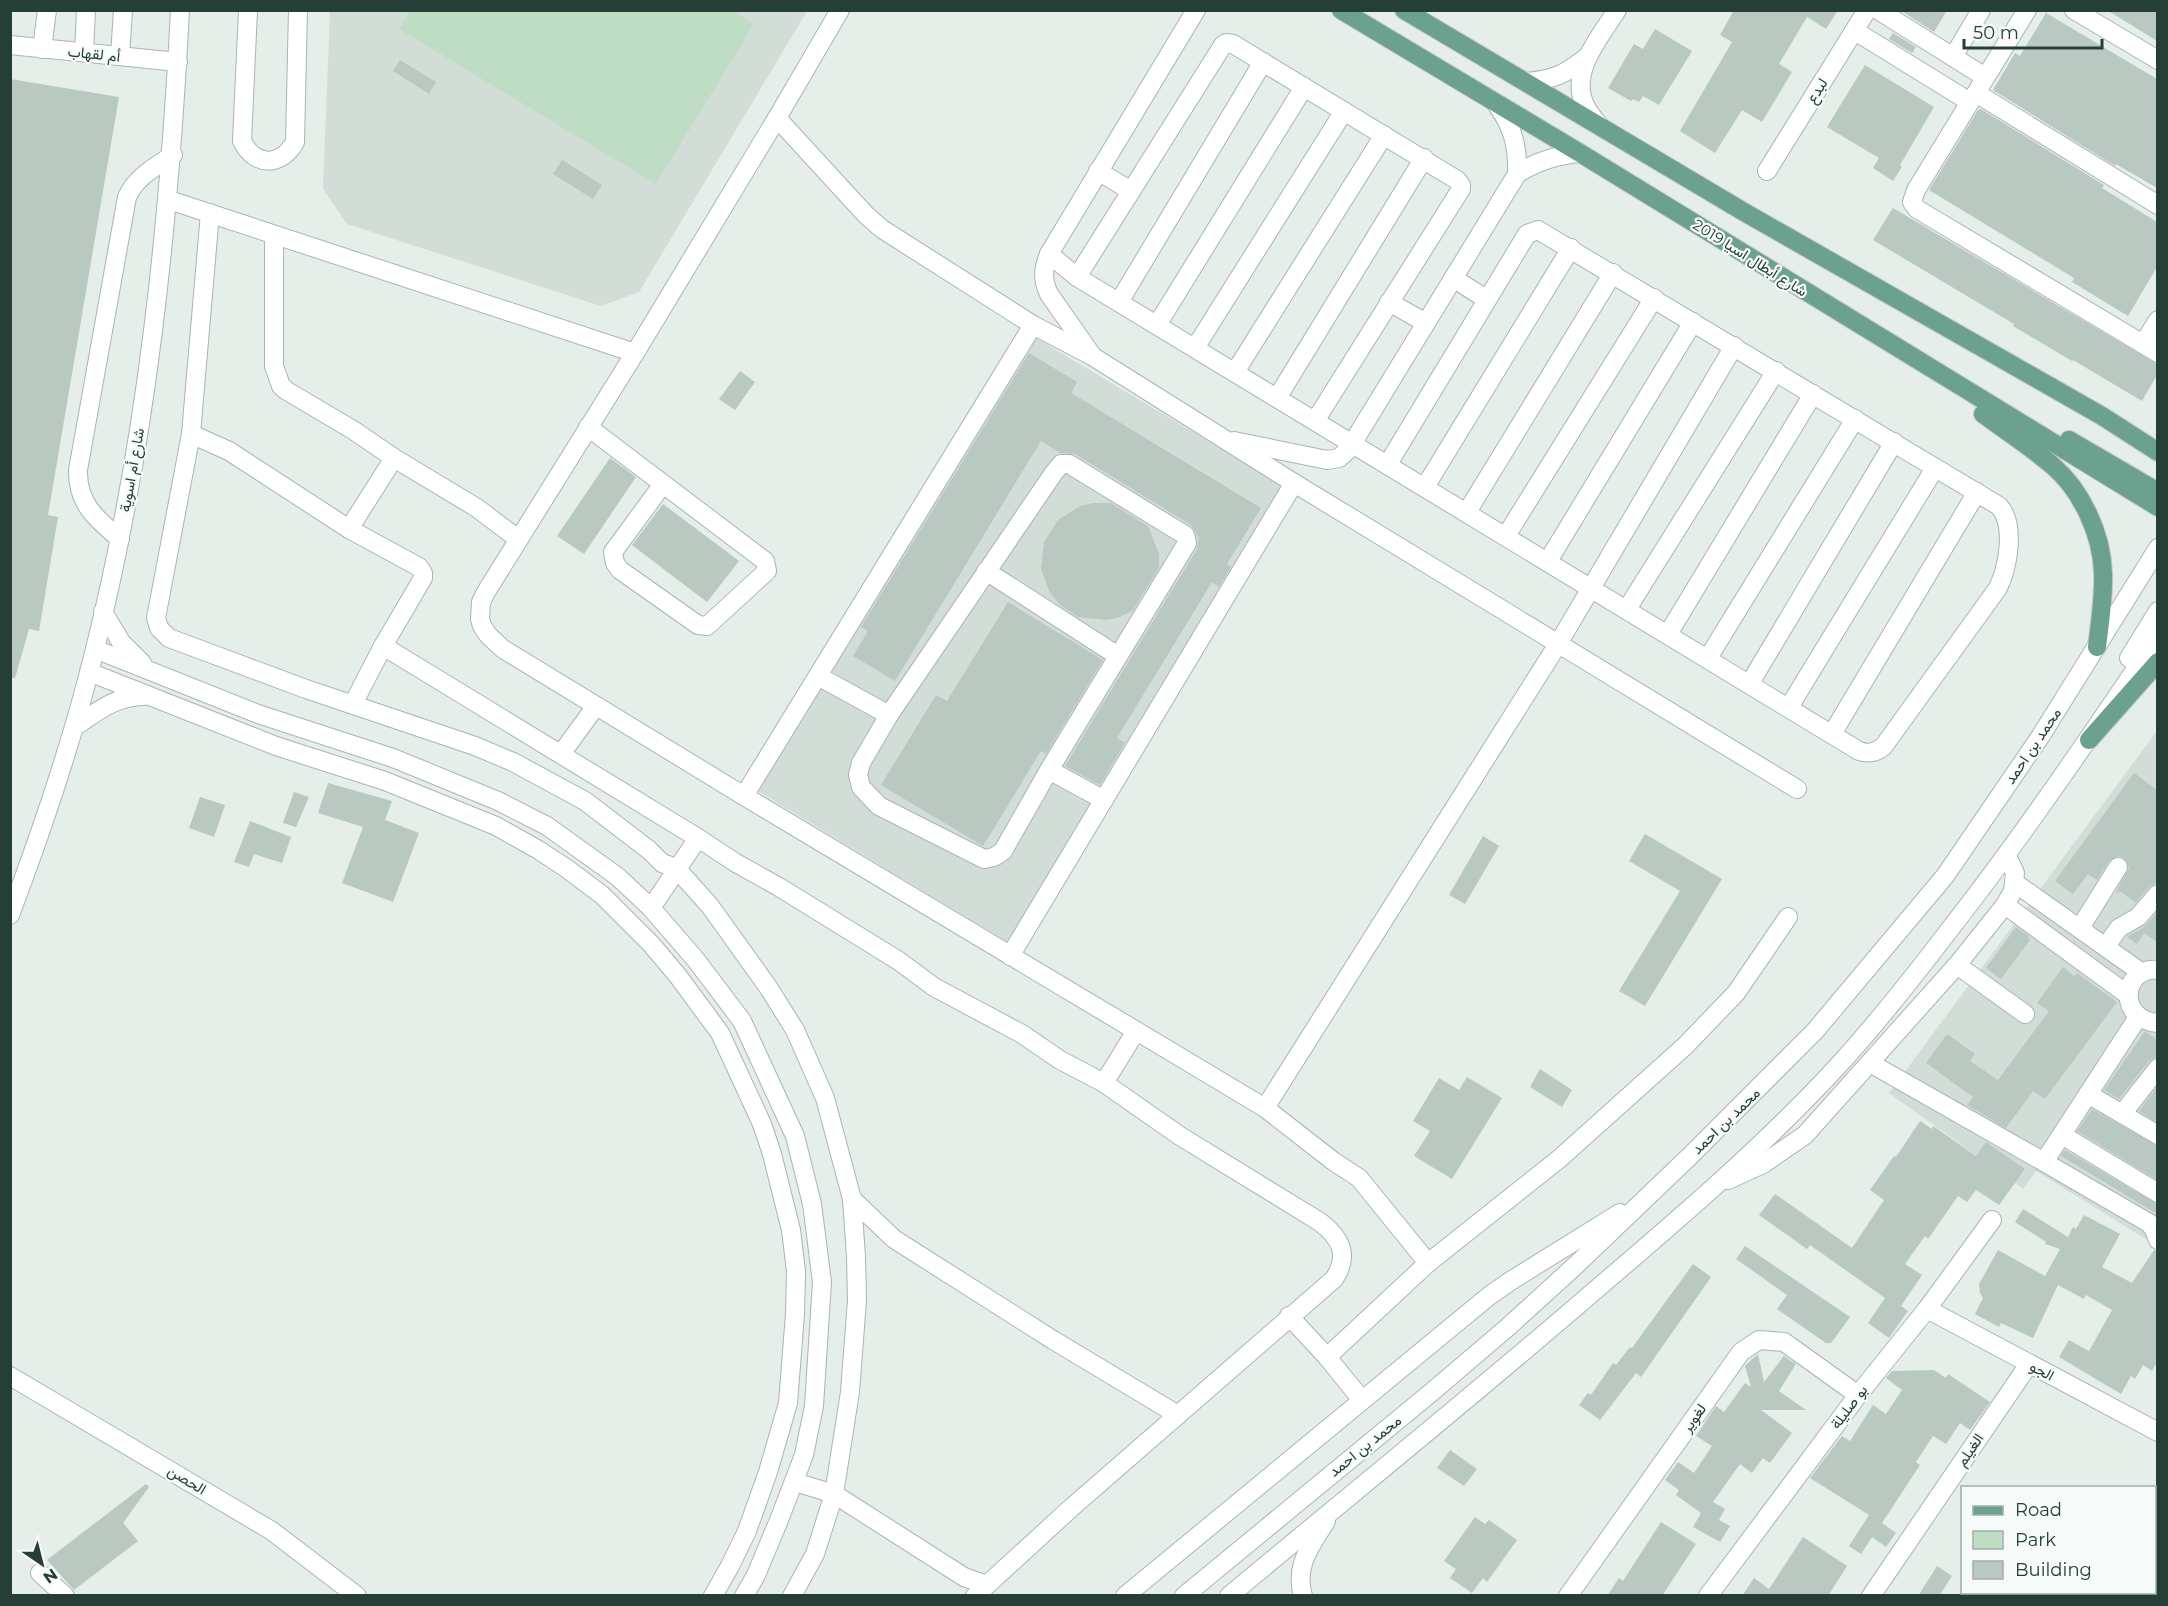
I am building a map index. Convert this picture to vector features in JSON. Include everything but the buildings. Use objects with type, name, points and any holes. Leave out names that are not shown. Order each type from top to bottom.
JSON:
[{"type":"main road","name":"شارع أبطال اسيا 2019","points":[[1341,10],[1580,153],[2157,507]]},
{"type":"main road","points":[[1404,10],[1744,212],[2102,416],[2157,452]]},
{"type":"main road","points":[[1934,372],[1950,389],[2055,467],[2075,490],[2089,517],[2102,562],[2103,590],[2097,647]]},
{"type":"main road","points":[[1997,410],[2007,409],[2023,413],[2157,492]]},
{"type":"main road","points":[[2102,416],[2147,434],[2157,435]]},
{"type":"main road","points":[[2089,740],[2157,662]]},
{"type":"street","points":[[42,49],[47,10]]},
{"type":"street","points":[[84,52],[86,10]]},
{"type":"street","points":[[120,56],[123,10]]},
{"type":"street","name":"شارع أم اسوية","points":[[10,915],[39,837],[74,727],[120,539],[149,368],[169,200],[180,10]]},
{"type":"street","points":[[248,10],[242,141],[246,150],[254,157],[273,161],[282,157],[295,142],[298,10]]},
{"type":"street","points":[[840,10],[635,354],[518,539],[481,602],[482,626],[503,649],[1265,1108],[1359,1178],[1428,1263]]},
{"type":"street","points":[[1092,356],[1045,284],[1043,274],[1049,254],[1196,10]]},
{"type":"street","points":[[1599,125],[1584,105],[1579,82],[1588,56],[1617,10]]},
{"type":"street","name":"لبدع","points":[[1767,171],[1867,10]]},
{"type":"street","points":[[1878,10],[1953,57],[1977,91]]},
{"type":"street","points":[[1953,57],[1981,10]]},
{"type":"street","points":[[2027,10],[1916,190],[1912,202],[1917,209],[2150,349],[2157,320]]},
{"type":"street","points":[[2074,10],[2157,60]]},
{"type":"street","points":[[1855,31],[1977,91],[2157,205]]},
{"type":"street","points":[[1077,277],[1223,45],[1230,42],[1424,159],[1457,180],[1461,189],[1315,421]]},
{"type":"street","name":"أم لقهاب","points":[[10,45],[178,62]]},
{"type":"street","points":[[1525,82],[1547,81],[1569,71],[1588,56]]},
{"type":"street","points":[[1119,302],[1263,62]]},
{"type":"street","points":[[1157,325],[1304,87]]},
{"type":"street","points":[[1497,105],[1506,117],[1516,144],[1517,174]]},
{"type":"street","points":[[1195,348],[1344,111]]},
{"type":"street","points":[[777,118],[866,215],[882,229],[1034,325],[1092,356],[1294,483],[1797,789]]},
{"type":"street","points":[[1235,372],[1384,135]]},
{"type":"street","points":[[1221,438],[1327,460],[1333,460],[1345,454],[1517,174],[1547,159],[1580,153]]},
{"type":"street","points":[[120,539],[88,510],[80,491],[78,470],[127,197],[135,182],[173,155]]},
{"type":"street","points":[[1277,398],[1424,159]]},
{"type":"street","points":[[1098,171],[1131,191]]},
{"type":"street","points":[[169,200],[635,354]]},
{"type":"street","points":[[210,213],[191,434],[156,618],[159,628],[169,638],[306,689],[475,746],[513,762],[585,801],[649,850],[662,863],[676,868],[716,914],[768,987],[795,1030],[825,1098],[852,1199],[857,1300],[850,1392],[834,1494],[815,1554],[792,1596]]},
{"type":"street","points":[[1049,254],[1077,277],[1865,753],[1878,751],[1883,747],[1998,588],[2006,569],[2009,526],[1999,506],[1538,230],[1530,231],[1486,299],[1388,464]]},
{"type":"street","points":[[274,235],[274,366],[277,378],[287,392],[353,430],[394,458],[477,508],[518,539]]},
{"type":"street","points":[[1425,487],[1571,248]]},
{"type":"street","points":[[1467,512],[1613,273]]},
{"type":"street","points":[[1454,278],[1486,299]]},
{"type":"street","points":[[1506,536],[1654,298]]},
{"type":"street","points":[[1389,302],[1426,323]]},
{"type":"street","points":[[1548,561],[1693,322]]},
{"type":"street","points":[[744,796],[1034,325]]},
{"type":"street","points":[[1265,1108],[1558,645],[1590,587],[1734,346]]},
{"type":"street","points":[[1627,609],[1776,371]]},
{"type":"street","points":[[1668,634],[1813,394]]},
{"type":"street","points":[[1708,658],[1856,419]]},
{"type":"street","points":[[588,427],[765,561],[767,571],[708,626],[698,625],[620,570],[615,563],[613,552],[663,484]]},
{"type":"street","points":[[191,434],[229,451],[350,529],[419,567],[423,573],[423,578],[383,646],[354,704]]},
{"type":"street","points":[[1750,683],[1894,442]]},
{"type":"street","points":[[350,529],[394,458]]},
{"type":"street","points":[[1062,464],[1069,464],[1185,534],[1187,543],[1118,656],[1003,851],[994,857],[984,859],[879,806],[861,787],[858,776],[861,763],[889,715],[986,571],[1062,464]]},
{"type":"street","points":[[1789,707],[1935,468]]},
{"type":"street","points":[[1010,956],[1294,483]]},
{"type":"street","points":[[1832,734],[1977,492]]},
{"type":"street","name":"محمد بن احمد","points":[[1184,1596],[1508,1327],[1749,1099],[1815,1032],[1945,876],[2040,737],[2157,548]]},
{"type":"street","points":[[986,571],[1118,656]]},
{"type":"street","points":[[2101,722],[2102,702],[2157,611]]},
{"type":"street","points":[[103,612],[131,654],[153,671]]},
{"type":"street","name":"محمد بن احمد","points":[[1229,1596],[1676,1222],[1765,1140],[1835,1070],[1900,994],[2007,856],[2089,740],[2157,636]]},
{"type":"street","points":[[383,646],[899,961],[934,987],[1022,1034],[1060,1060],[1104,1083],[1180,1136],[1320,1222],[1333,1234],[1342,1250],[1341,1269],[1334,1279],[1071,1508],[981,1591],[964,1576],[834,1494],[795,1482]]},
{"type":"street","points":[[95,648],[258,714],[393,758],[498,801],[547,826],[571,841],[618,877],[651,908],[696,960],[741,1021],[795,1136],[805,1171],[819,1242],[822,1282],[814,1406],[804,1455],[756,1575],[744,1596]]},
{"type":"street","points":[[89,672],[276,746],[385,781],[496,826],[537,849],[602,895],[635,928],[678,976],[720,1034],[753,1104],[772,1154],[791,1230],[796,1271],[788,1403],[768,1472],[747,1531],[713,1596]]},
{"type":"street","points":[[818,676],[889,715]]},
{"type":"street","points":[[74,727],[115,701],[128,697],[148,696]]},
{"type":"street","points":[[561,754],[596,706]]},
{"type":"street","points":[[1049,770],[1104,800]]},
{"type":"street","points":[[651,908],[698,838]]},
{"type":"street","points":[[1715,1184],[1763,1164],[1785,1151],[1823,1116],[1957,965],[2005,905],[2015,883],[2015,873],[2007,856]]},
{"type":"street","points":[[2080,928],[2118,867]]},
{"type":"street","points":[[2015,883],[2106,946],[2150,971],[2130,987],[2129,1004],[2138,1017],[2147,1022],[2157,1023]]},
{"type":"street","points":[[2106,946],[2119,928],[2138,917],[2157,894]]},
{"type":"street","points":[[2005,905],[2128,996]]},
{"type":"street","points":[[1327,1357],[1428,1263],[1559,1159],[1691,1040],[1736,993],[1788,917]]},
{"type":"street","points":[[1957,965],[2025,1014]]},
{"type":"street","points":[[2044,1162],[2138,1017]]},
{"type":"street","points":[[1104,1083],[1136,1031]]},
{"type":"street","points":[[1870,1063],[2149,1223],[2154,1229],[2157,1240]]},
{"type":"street","points":[[2122,1114],[2157,1068]]},
{"type":"street","points":[[2088,1095],[2157,1135]]},
{"type":"street","points":[[2062,1135],[2157,1193]]},
{"type":"street","points":[[1125,1596],[1500,1288],[1647,1197]]},
{"type":"street","points":[[852,1199],[894,1239],[1053,1340],[1178,1415]]},
{"type":"street","name":"بو صليلة","points":[[1708,1596],[1992,1220]]},
{"type":"street","name":"الجو","points":[[1927,1309],[2157,1432]]},
{"type":"street","points":[[1289,1316],[1362,1400]]},
{"type":"street","name":"لغوير","points":[[1568,1596],[1741,1352],[1759,1340],[1784,1342],[1858,1395]]},
{"type":"street","name":"الغيلم","points":[[1875,1594],[2029,1364]]},
{"type":"street","name":"الحصن","points":[[10,1376],[272,1531],[357,1596]]},
{"type":"street","points":[[1303,1596],[1299,1583],[1303,1559],[1334,1508]]},
{"type":"street","points":[[40,1573],[65,1596]]},
{"type":"shaded area","points":[[330,11],[807,11],[639,292],[601,306],[347,224],[323,189]]},
{"type":"shaded area","points":[[1036,338],[1285,487],[1008,943],[758,791]]},
{"type":"shaded area","points":[[2157,731],[2157,1246],[2036,1171],[2023,1189],[1889,1093]]},
{"type":"green space","points":[[731,10],[754,24],[656,184],[399,29],[410,11]]}]
